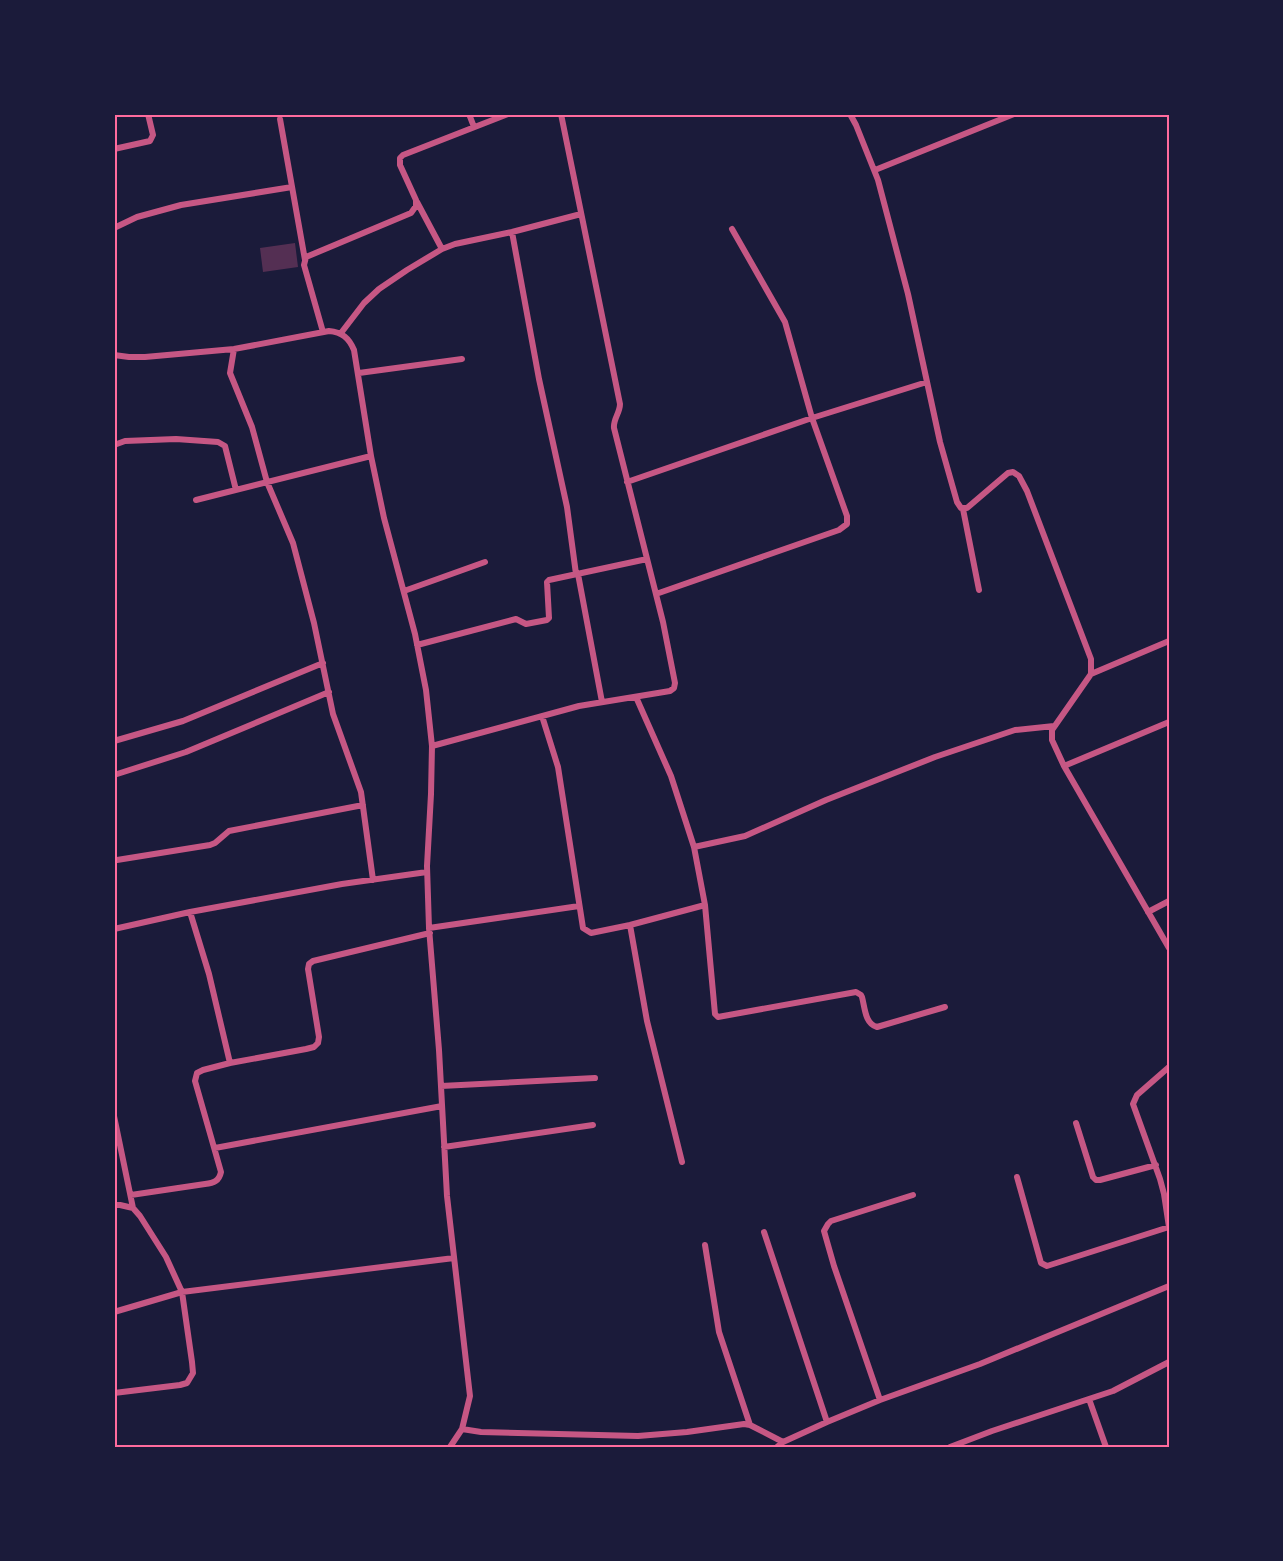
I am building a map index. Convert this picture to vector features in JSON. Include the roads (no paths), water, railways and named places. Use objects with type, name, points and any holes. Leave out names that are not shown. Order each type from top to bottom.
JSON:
[{"type":"street","points":[[114,149],[152,139],[148,114]]},
{"type":"street","points":[[469,114],[474,127]]},
{"type":"street","points":[[442,249],[416,200],[400,165],[400,158],[508,114]]},
{"type":"street","points":[[432,746],[579,706],[670,691],[674,688],[675,683],[656,594],[613,423],[620,404],[561,114]]},
{"type":"street","points":[[850,114],[875,171],[908,294],[940,442],[957,502],[963,508],[979,591]]},
{"type":"street","points":[[875,171],[1014,114]]},
{"type":"street","points":[[280,119],[304,265],[323,332]]},
{"type":"street","points":[[114,228],[137,217],[181,205],[292,187]]},
{"type":"street","points":[[304,260],[308,256],[408,216],[414,210],[416,200]]},
{"type":"street","points":[[341,333],[359,309],[379,290],[442,249],[581,214]]},
{"type":"street","points":[[656,594],[839,530],[847,524],[847,516],[812,418],[785,322],[732,229]]},
{"type":"street","points":[[512,232],[539,379],[567,507],[577,574],[602,702]]},
{"type":"street","points":[[114,355],[145,357],[234,350],[329,331],[341,333],[349,340],[354,350],[384,518],[404,591],[426,690],[432,746],[427,843],[430,930],[447,1196],[470,1396],[462,1429],[450,1447]]},
{"type":"street","points":[[234,350],[230,373],[252,428],[267,483],[293,543],[314,623],[333,714],[361,792],[373,880]]},
{"type":"street","points":[[359,373],[462,359]]},
{"type":"street","points":[[627,482],[812,418],[927,382]]},
{"type":"street","points":[[114,445],[123,441],[176,439],[222,443],[225,446],[236,490]]},
{"type":"street","points":[[196,500],[372,456]]},
{"type":"street","points":[[963,508],[966,508],[1008,473],[1013,472],[1019,476],[1032,503],[1089,650],[1091,674]]},
{"type":"street","points":[[417,645],[516,619],[526,624],[547,620],[549,618],[548,581],[647,559]]},
{"type":"street","points":[[404,591],[485,562]]},
{"type":"street","points":[[1169,641],[1091,674],[1054,726],[1052,740],[1064,766],[1169,948]]},
{"type":"street","points":[[114,741],[183,721],[323,663]]},
{"type":"street","points":[[114,775],[186,752],[329,692]]},
{"type":"street","points":[[636,697],[671,776],[694,847],[705,905],[714,1012],[718,1017],[856,992],[862,997],[868,1021],[877,1028],[945,1007]]},
{"type":"street","points":[[542,716],[558,767],[581,926],[591,933],[705,905]]},
{"type":"street","points":[[1064,766],[1169,722]]},
{"type":"street","points":[[694,847],[745,836],[826,800],[935,757],[1003,734],[1029,728],[1054,726]]},
{"type":"street","points":[[117,860],[215,843],[229,831],[363,806]]},
{"type":"street","points":[[114,929],[190,912],[342,884],[427,872]]},
{"type":"street","points":[[1148,912],[1169,901]]},
{"type":"street","points":[[131,1195],[214,1183],[220,1177],[221,1172],[215,1148],[195,1081],[197,1073],[230,1063],[314,1047],[319,1037],[309,964],[430,930],[579,906]]},
{"type":"street","points":[[190,912],[209,974],[230,1063]]},
{"type":"street","points":[[630,925],[647,1021],[682,1162]]},
{"type":"street","points":[[1017,1177],[1041,1263],[1044,1266],[1169,1227],[1164,1194],[1156,1165],[1133,1101],[1169,1067]]},
{"type":"street","points":[[441,1086],[595,1078]]},
{"type":"street","points":[[215,1148],[442,1106]]},
{"type":"street","points":[[114,1116],[133,1208],[166,1257],[182,1292],[193,1373],[187,1383],[180,1385],[114,1393]]},
{"type":"street","points":[[1076,1123],[1093,1177],[1096,1180],[1156,1165]]},
{"type":"street","points":[[444,1147],[593,1125]]},
{"type":"street","points":[[880,1400],[824,1231],[831,1221],[913,1195]]},
{"type":"street","points":[[114,1205],[133,1208]]},
{"type":"street","points":[[765,1232],[827,1422]]},
{"type":"street","points":[[705,1245],[719,1332],[750,1425]]},
{"type":"street","points":[[114,1312],[182,1292],[454,1258]]},
{"type":"street","points":[[777,1447],[783,1442],[880,1400],[980,1364],[1169,1286]]},
{"type":"street","points":[[950,1447],[1121,1387],[1169,1362]]},
{"type":"street","points":[[1089,1399],[1106,1447]]},
{"type":"street","points":[[462,1429],[480,1432],[629,1436],[660,1435],[739,1424],[750,1425],[783,1442]]}]
